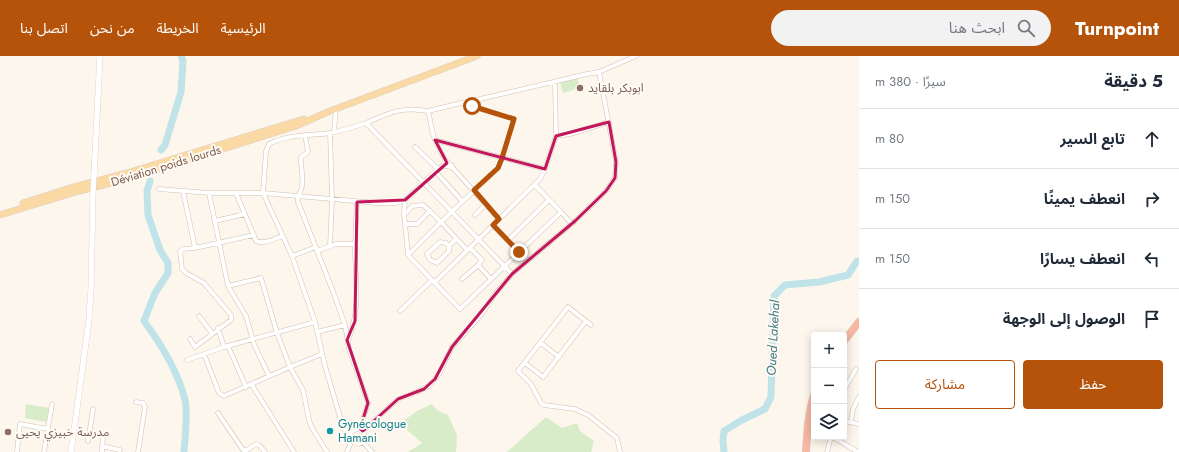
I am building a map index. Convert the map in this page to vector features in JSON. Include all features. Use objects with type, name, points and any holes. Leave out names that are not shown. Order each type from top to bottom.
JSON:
[{"type":"highway","points":[[847,337],[859,322]]},
{"type":"highway","points":[[806,452],[812,404]]},
{"type":"main road","points":[[71,452],[89,320],[93,192],[100,56]]},
{"type":"main road","name":"Déviation poids lourds","points":[[0,215],[79,191],[127,179],[289,128],[477,56]]},
{"type":"main road","name":"Déviation poids lourds","points":[[0,211],[67,189],[127,173],[333,110]]},
{"type":"street","points":[[363,442],[359,444],[351,438],[343,427],[322,354],[315,322],[292,256],[263,193],[266,151],[269,144],[284,139],[305,135],[332,132],[366,123],[392,112],[418,109],[428,111],[599,72],[636,56]]},
{"type":"street","points":[[347,452],[353,430],[362,430],[398,398],[424,389],[435,379],[444,366],[452,347],[482,314],[494,295],[512,274],[572,224],[606,191],[614,178],[616,162],[599,72]]},
{"type":"street","points":[[400,311],[469,249],[540,179],[556,136],[555,82]]},
{"type":"street","points":[[408,255],[462,201],[498,168],[502,158],[514,119],[461,103]]},
{"type":"street","points":[[330,246],[333,110]]},
{"type":"street","points":[[428,111],[432,122],[431,128],[435,140],[445,160],[499,219]]},
{"type":"street","points":[[556,136],[570,134],[609,122]]},
{"type":"street","points":[[366,123],[512,274]]},
{"type":"street","points":[[305,135],[308,152],[301,157],[303,178],[301,190],[297,197],[345,325],[349,349],[368,403],[362,430],[365,436],[363,442]]},
{"type":"street","points":[[435,140],[545,169]]},
{"type":"street","points":[[415,147],[462,201]]},
{"type":"street","points":[[159,189],[209,193],[263,193],[357,202],[396,203],[404,200],[425,183],[443,166],[445,160]]},
{"type":"street","points":[[443,166],[452,167]]},
{"type":"street","points":[[534,185],[572,224]]},
{"type":"street","points":[[183,191],[195,248]]},
{"type":"street","points":[[209,193],[219,242],[221,260],[228,286],[246,316],[253,339],[269,376]]},
{"type":"street","points":[[236,193],[256,241],[263,242],[282,236]]},
{"type":"street","points":[[404,200],[408,255],[460,309],[561,212]]},
{"type":"street","points":[[508,240],[549,200]]},
{"type":"street","points":[[348,340],[355,321],[355,244],[357,202]]},
{"type":"street","points":[[476,215],[486,204]]},
{"type":"street","points":[[404,213],[407,212],[412,206],[423,205],[456,239],[482,260],[462,279]]},
{"type":"street","points":[[405,224],[417,224],[430,211]]},
{"type":"street","points":[[215,221],[245,214]]},
{"type":"street","points":[[493,225],[519,252]]},
{"type":"street","points":[[190,339],[195,347],[218,328],[231,320],[231,315],[204,283],[186,273],[182,269],[180,251],[183,249],[195,248],[254,235]]},
{"type":"street","points":[[449,246],[446,243],[440,242],[427,254],[428,259],[437,263],[449,251],[449,246],[456,239]]},
{"type":"street","points":[[292,256],[336,244],[355,244]]},
{"type":"street","points":[[478,265],[491,279]]},
{"type":"street","points":[[228,286],[261,278],[277,332],[290,367],[303,390],[308,420],[327,452]]},
{"type":"street","points":[[591,325],[568,307],[518,371],[531,384],[541,403],[544,405],[575,409],[588,415],[617,438],[620,452]]},
{"type":"street","points":[[199,316],[212,333]]},
{"type":"street","points":[[525,363],[544,377],[586,321]]},
{"type":"street","points":[[188,360],[226,347],[315,322]]},
{"type":"street","points":[[317,332],[345,325]]},
{"type":"street","points":[[218,328],[246,387]]},
{"type":"street","points":[[541,343],[559,357]]},
{"type":"street","points":[[204,354],[221,395],[224,396],[322,354]]},
{"type":"street","points":[[847,385],[856,370]]},
{"type":"street","points":[[252,385],[294,452]]},
{"type":"street","points":[[851,422],[853,409],[859,397]]},
{"type":"street","points":[[136,402],[143,403],[144,407],[138,452]]},
{"type":"street","points":[[44,452],[52,404]]},
{"type":"street","points":[[88,441],[93,409]]},
{"type":"street","points":[[218,413],[243,450],[247,450],[256,444],[259,445],[265,452]]},
{"type":"street","points":[[847,421],[859,424]]},
{"type":"street","points":[[17,452],[20,424],[48,429]]},
{"type":"street","points":[[90,432],[103,435],[102,452]]},
{"type":"street","points":[[827,452],[831,440]]},
{"type":"street","points":[[837,440],[858,452]]},
{"type":"street","points":[[363,442],[372,452]]},
{"type":"street","points":[[102,446],[120,450]]},
{"type":"highlighted area","points":[[609,122],[616,162],[615,178],[606,191],[575,221],[512,274],[452,347],[435,379],[424,389],[398,399],[363,431],[360,429],[368,403],[347,340],[355,321],[357,202],[405,200],[447,163],[435,140],[545,169],[556,136]]},
{"type":"green space","points":[[577,77],[580,88],[563,93],[560,82]]},
{"type":"green space","points":[[26,404],[49,408],[46,422],[25,418]]},
{"type":"green space","points":[[432,404],[437,410],[448,415],[457,435],[456,452],[408,452],[422,443],[404,427],[403,421],[417,411]]},
{"type":"green space","points":[[546,417],[562,428],[577,423],[580,431],[594,441],[591,452],[507,452]]},
{"type":"waterway","points":[[161,150],[165,145],[181,92],[183,61],[181,56]]},
{"type":"waterway","points":[[150,181],[147,191],[148,215],[160,250],[168,263],[168,273],[155,293],[144,321],[168,358],[182,389],[186,405],[184,452]]},
{"type":"waterway","name":"Oued Lakehal","points":[[724,452],[724,431],[765,409],[771,397],[774,296],[785,285],[819,282],[848,275],[857,261],[859,261]]},
{"type":"place","name":"ابوبكر بلقايد","points":[[580,88]]},
{"type":"place","name":"Gynécologue Hamani","points":[[330,431]]},
{"type":"place","name":"مدرسة خبيزي يحيى","points":[[8,432]]},
{"type":"route","points":[[472,106],[514,119],[498,168],[474,190],[499,219],[493,225],[519,252]]}]
